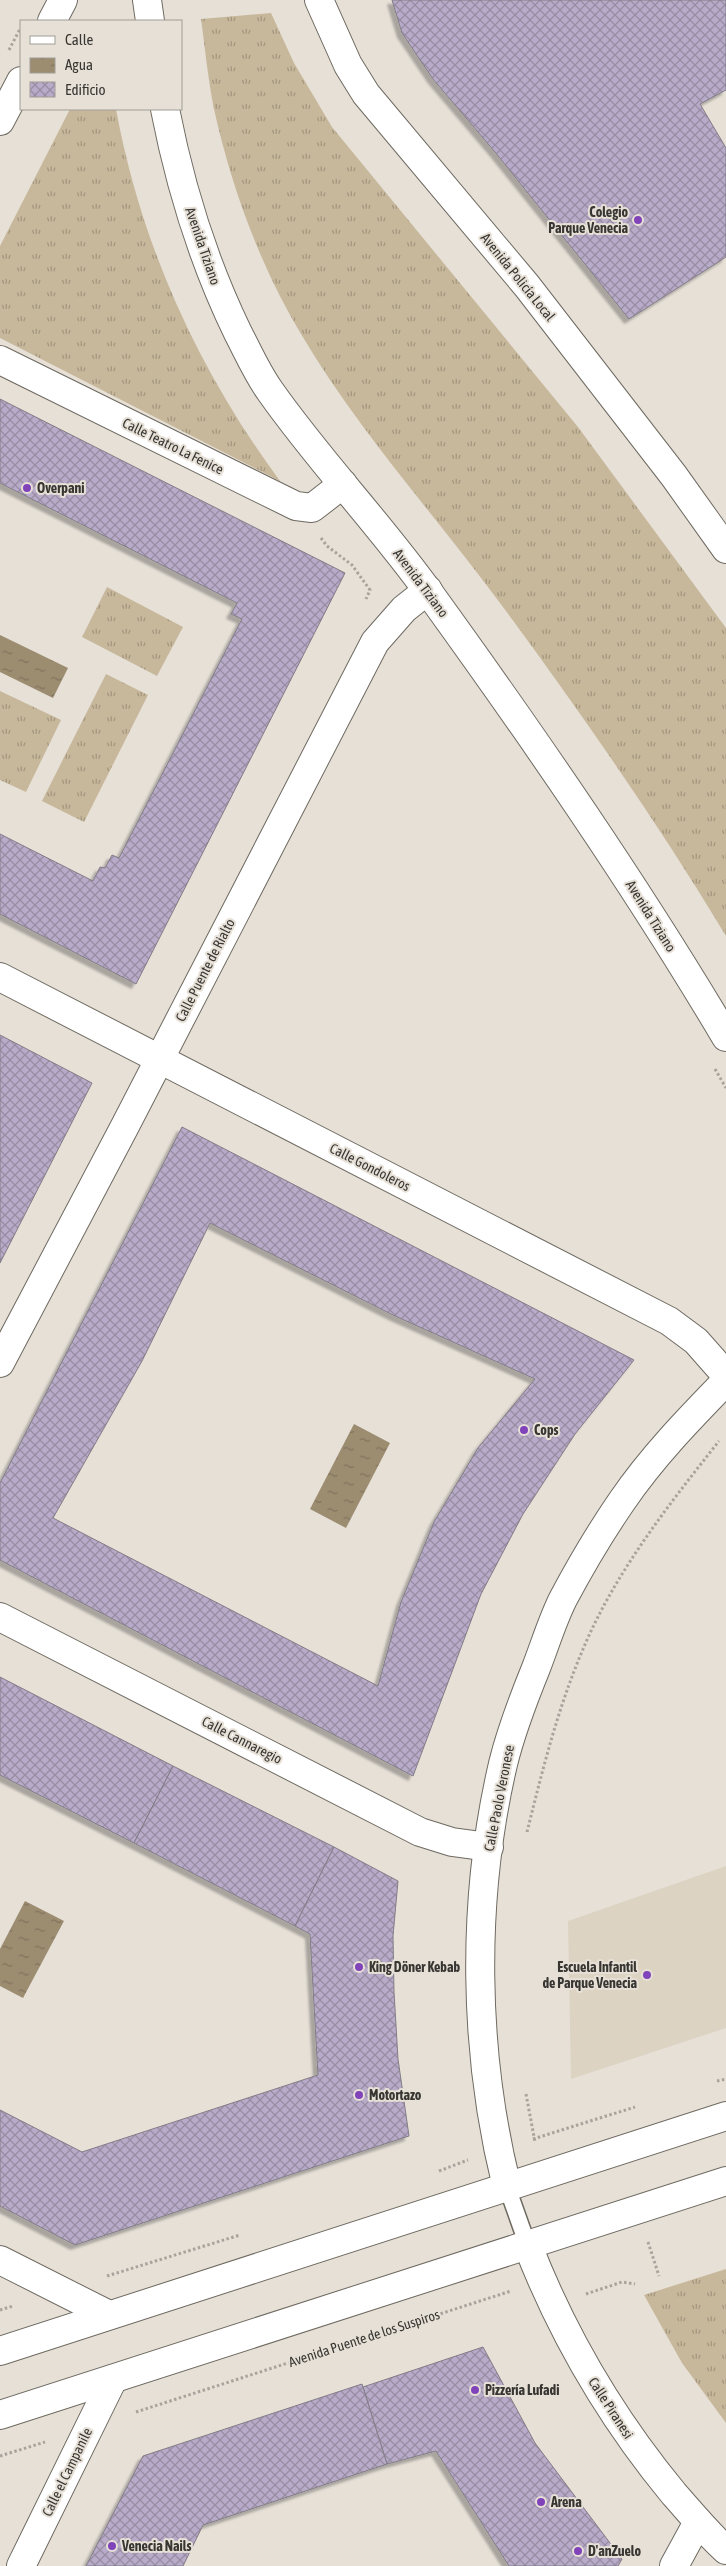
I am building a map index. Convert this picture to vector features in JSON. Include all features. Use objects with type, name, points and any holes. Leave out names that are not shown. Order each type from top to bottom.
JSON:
[{"type":"street","points":[[53,20],[63,0]]},
{"type":"street","points":[[147,0],[150,20]]},
{"type":"street","name":"Avenida Policía Local","points":[[318,0],[348,65],[366,94],[527,286],[674,476],[726,549]]},
{"type":"street","points":[[0,121],[20,83]]},
{"type":"street","name":"Avenida Tiziano","points":[[165,110],[174,154],[195,230],[221,298],[269,389],[428,590],[530,734],[630,881],[726,1037]]},
{"type":"street","name":"Calle Teatro La Fenice","points":[[0,360],[296,506],[312,508],[343,484]]},
{"type":"street","name":"Calle Puente de Rialto","points":[[0,1363],[160,1059],[375,642],[404,609],[428,590]]},
{"type":"street","name":"Calle Gondoleros","points":[[0,977],[669,1321],[696,1341],[726,1375]]},
{"type":"street","name":"Calle Paolo Veronese","points":[[507,2187],[498,2149],[483,2028],[480,1965],[483,1901],[489,1847],[503,1764],[519,1710],[563,1599],[622,1501],[669,1439],[726,1381]]},
{"type":"street","name":"Calle Cannaregio","points":[[0,1617],[420,1832],[452,1842],[489,1847]]},
{"type":"street","points":[[0,2351],[726,2116]]},
{"type":"street","points":[[0,2415],[726,2181]]},
{"type":"street","name":"Calle Piranesi","points":[[528,2246],[548,2293],[588,2374],[627,2434],[698,2522],[726,2550]]},
{"type":"street","points":[[0,2260],[109,2315]]},
{"type":"street","name":"Calle el Campanile","points":[[21,2566],[113,2379]]},
{"type":"street","points":[[674,2566],[698,2522]]},
{"type":"lane","points":[[507,2187],[528,2246]]},
{"type":"path","points":[[4,58],[20,28]]},
{"type":"path","points":[[526,1834],[549,1747],[581,1653],[615,1587],[660,1516],[722,1436]]},
{"type":"path","points":[[708,2084],[726,2078]]},
{"type":"path","points":[[525,2090],[534,2139],[545,2175]]},
{"type":"path","points":[[435,2172],[498,2149],[636,2107]]},
{"type":"path","points":[[0,2310],[249,2232]]},
{"type":"path","points":[[639,2245],[657,2239]]},
{"type":"path","name":"Avenida Puente de los Suspiros","points":[[0,2456],[89,2427],[548,2293],[622,2282],[635,2284]]},
{"type":"shaded area","name":"Escuela Infantil de Parque Venecia","points":[[726,1866],[726,2028],[571,2079],[568,1921]]},
{"type":"green space","points":[[271,13],[294,63],[332,127],[578,427],[726,628],[726,936],[646,810],[561,687],[503,607],[348,405],[286,308],[248,225],[229,167],[214,109],[201,19]]},
{"type":"green space","points":[[69,110],[116,110],[141,209],[157,257],[177,304],[223,395],[250,439],[280,481],[0,338],[0,246]]},
{"type":"green space","points":[[107,587],[183,627],[157,676],[82,637]]},
{"type":"green space","points":[[106,674],[148,695],[84,822],[42,801]]},
{"type":"green space","points":[[0,691],[61,720],[26,792],[0,780]]},
{"type":"green space","points":[[726,2269],[726,2423],[682,2363],[644,2295]]},
{"type":"water","points":[[0,635],[68,668],[53,698],[0,672]]},
{"type":"water","points":[[354,1424],[390,1443],[346,1528],[310,1509]]},
{"type":"water","points":[[25,1901],[64,1921],[23,1998],[0,1986],[0,1949]]},
{"type":"building","name":"Colegio Parque Venecia","points":[[392,0],[726,0],[726,90],[700,104],[726,148],[726,257],[629,319],[495,152],[433,79],[402,33]]},
{"type":"building","points":[[0,399],[345,573],[136,984],[0,914],[0,834],[93,881],[100,867],[105,868],[112,855],[119,858],[242,619],[231,614],[237,603],[0,483]]},
{"type":"building","points":[[0,1035],[92,1083],[0,1263]]},
{"type":"building","points":[[182,1127],[634,1360],[575,1434],[523,1514],[481,1594],[413,1776],[0,1560],[0,1483]],"holes":[[[210,1223],[393,1315],[535,1379],[478,1448],[434,1522],[401,1602],[378,1686],[53,1518],[142,1361]]]},
{"type":"building","points":[[0,1677],[173,1766],[134,1843],[0,1775]]},
{"type":"building","points":[[173,1766],[334,1847],[295,1926],[134,1843]]},
{"type":"building","points":[[334,1847],[398,1881],[393,1936],[394,1992],[398,2059],[409,2136],[75,2245],[0,2206],[0,2110],[82,2152],[318,2075],[310,1934],[295,1926]]},
{"type":"building","points":[[483,2347],[535,2443],[622,2559],[618,2566],[509,2566],[436,2451],[387,2464],[363,2387]]},
{"type":"building","points":[[362,2384],[387,2464],[203,2525],[183,2566],[86,2566],[143,2456]]},
{"type":"place","name":"Colegio Parque Venecia","points":[[638,220]]},
{"type":"place","name":"Overpani","points":[[27,488]]},
{"type":"place","name":"Cops","points":[[524,1430]]},
{"type":"place","name":"King Döner Kebab","points":[[359,1967]]},
{"type":"place","name":"Escuela Infantil de Parque Venecia","points":[[647,1975]]},
{"type":"place","name":"Motortazo","points":[[359,2095]]},
{"type":"place","name":"Pizzería Lufadi","points":[[475,2390]]},
{"type":"place","name":"Arena","points":[[541,2502]]},
{"type":"place","name":"Venecia Nails","points":[[112,2546]]},
{"type":"place","name":"D'anZuelo","points":[[578,2551]]}]
